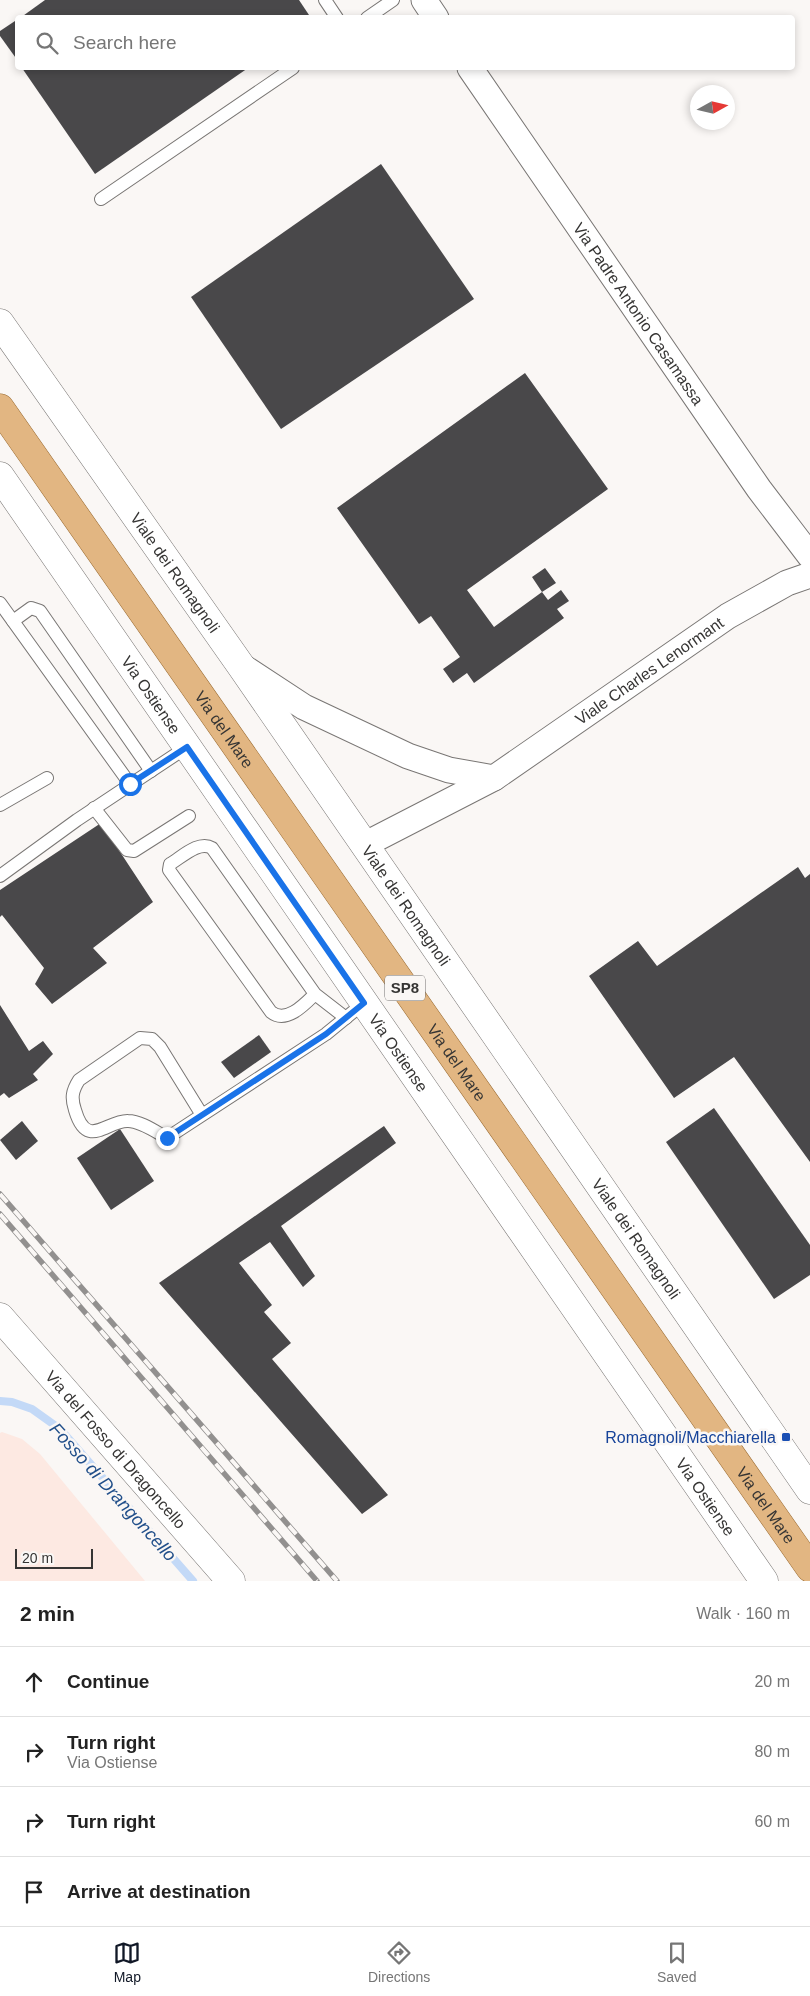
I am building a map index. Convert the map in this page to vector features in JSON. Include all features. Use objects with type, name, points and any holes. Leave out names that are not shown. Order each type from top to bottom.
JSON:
[{"type":"main road","name":"Viale dei Romagnoli","points":[[0,323],[241,666],[810,1490]]},
{"type":"main road","name":"Via del Mare","points":[[0,408],[810,1568]]},
{"type":"main road","name":"Via Ostiense","points":[[0,476],[187,747],[355,1010],[764,1581]]},
{"type":"main road","name":"Via del Fosso di Dragoncello","points":[[3,1326],[231,1581]]},
{"type":"street","points":[[424,0],[434,15]]},
{"type":"street","name":"Via Padre Antonio Casamassa","points":[[471,70],[759,489],[810,556]]},
{"type":"street","name":"Viale Charles Lenormant","points":[[364,845],[494,778],[728,616],[787,583],[810,575]]},
{"type":"street","points":[[241,666],[304,707],[408,756],[449,770],[494,778]]},
{"type":"lane","points":[[325,0],[335,15]]},
{"type":"lane","points":[[372,15],[393,0]]},
{"type":"lane","points":[[102,200],[290,70]]},
{"type":"lane","points":[[0,602],[130,784]]},
{"type":"lane","points":[[13,621],[31,608],[40,611],[151,771]]},
{"type":"lane","points":[[0,876],[76,820],[187,747]]},
{"type":"lane","points":[[0,806],[47,778]]},
{"type":"lane","points":[[94,808],[127,850],[134,851],[189,816]]},
{"type":"lane","points":[[202,1115],[160,1047],[152,1039],[140,1038],[78,1080],[73,1089],[72,1098],[77,1118],[85,1128],[96,1132],[127,1120],[140,1124],[167,1138],[326,1034],[355,1010],[314,994],[212,848],[200,846],[170,864],[169,870],[271,1012],[276,1016],[282,1016],[300,1009],[314,994]]},
{"type":"shaded area","points":[[0,1433],[22,1439],[40,1454],[145,1581],[0,1581]]},
{"type":"building","points":[[45,0],[299,0],[309,15],[24,15]]},
{"type":"building","points":[[15,21],[15,57],[0,36],[0,31]]},
{"type":"building","points":[[23,70],[245,70],[95,174]]},
{"type":"building","points":[[381,164],[474,299],[281,429],[191,297]]},
{"type":"building","points":[[525,373],[608,489],[467,590],[494,627],[542,592],[548,600],[561,590],[569,601],[557,609],[564,618],[474,683],[467,673],[453,683],[443,669],[460,657],[431,616],[419,624],[337,508]]},
{"type":"building","points":[[545,568],[556,583],[542,592],[532,577]]},
{"type":"building","points":[[101,823],[153,902],[93,948],[107,963],[52,1004],[35,984],[44,968],[2,915],[0,917],[0,890]]},
{"type":"building","points":[[798,867],[805,878],[810,874],[810,1162],[734,1057],[674,1098],[589,976],[638,941],[657,966]]},
{"type":"building","points":[[0,1005],[29,1051],[43,1041],[53,1054],[33,1074],[38,1080],[9,1098],[4,1093],[0,1096]]},
{"type":"building","points":[[259,1035],[271,1052],[234,1078],[221,1062]]},
{"type":"building","points":[[714,1108],[810,1245],[810,1275],[774,1299],[666,1142]]},
{"type":"building","points":[[22,1121],[38,1141],[16,1160],[0,1140]]},
{"type":"building","points":[[384,1126],[396,1143],[281,1226],[315,1276],[303,1287],[270,1242],[239,1263],[272,1305],[264,1312],[291,1343],[272,1359],[388,1495],[362,1514],[159,1283]]},
{"type":"building","points":[[120,1129],[154,1181],[111,1210],[77,1158]]},
{"type":"waterway","name":"Fosso di Drangoncello","points":[[0,1401],[12,1402],[32,1409],[60,1429],[193,1581]]},
{"type":"railway","points":[[0,1194],[337,1581]]},
{"type":"railway","points":[[0,1214],[317,1581]]},
{"type":"place","name":"Romagnoli/Macchiarella","points":[[786,1437]]},
{"type":"route","points":[[130,784],[187,747],[364,1003],[326,1034],[167,1138]]}]
